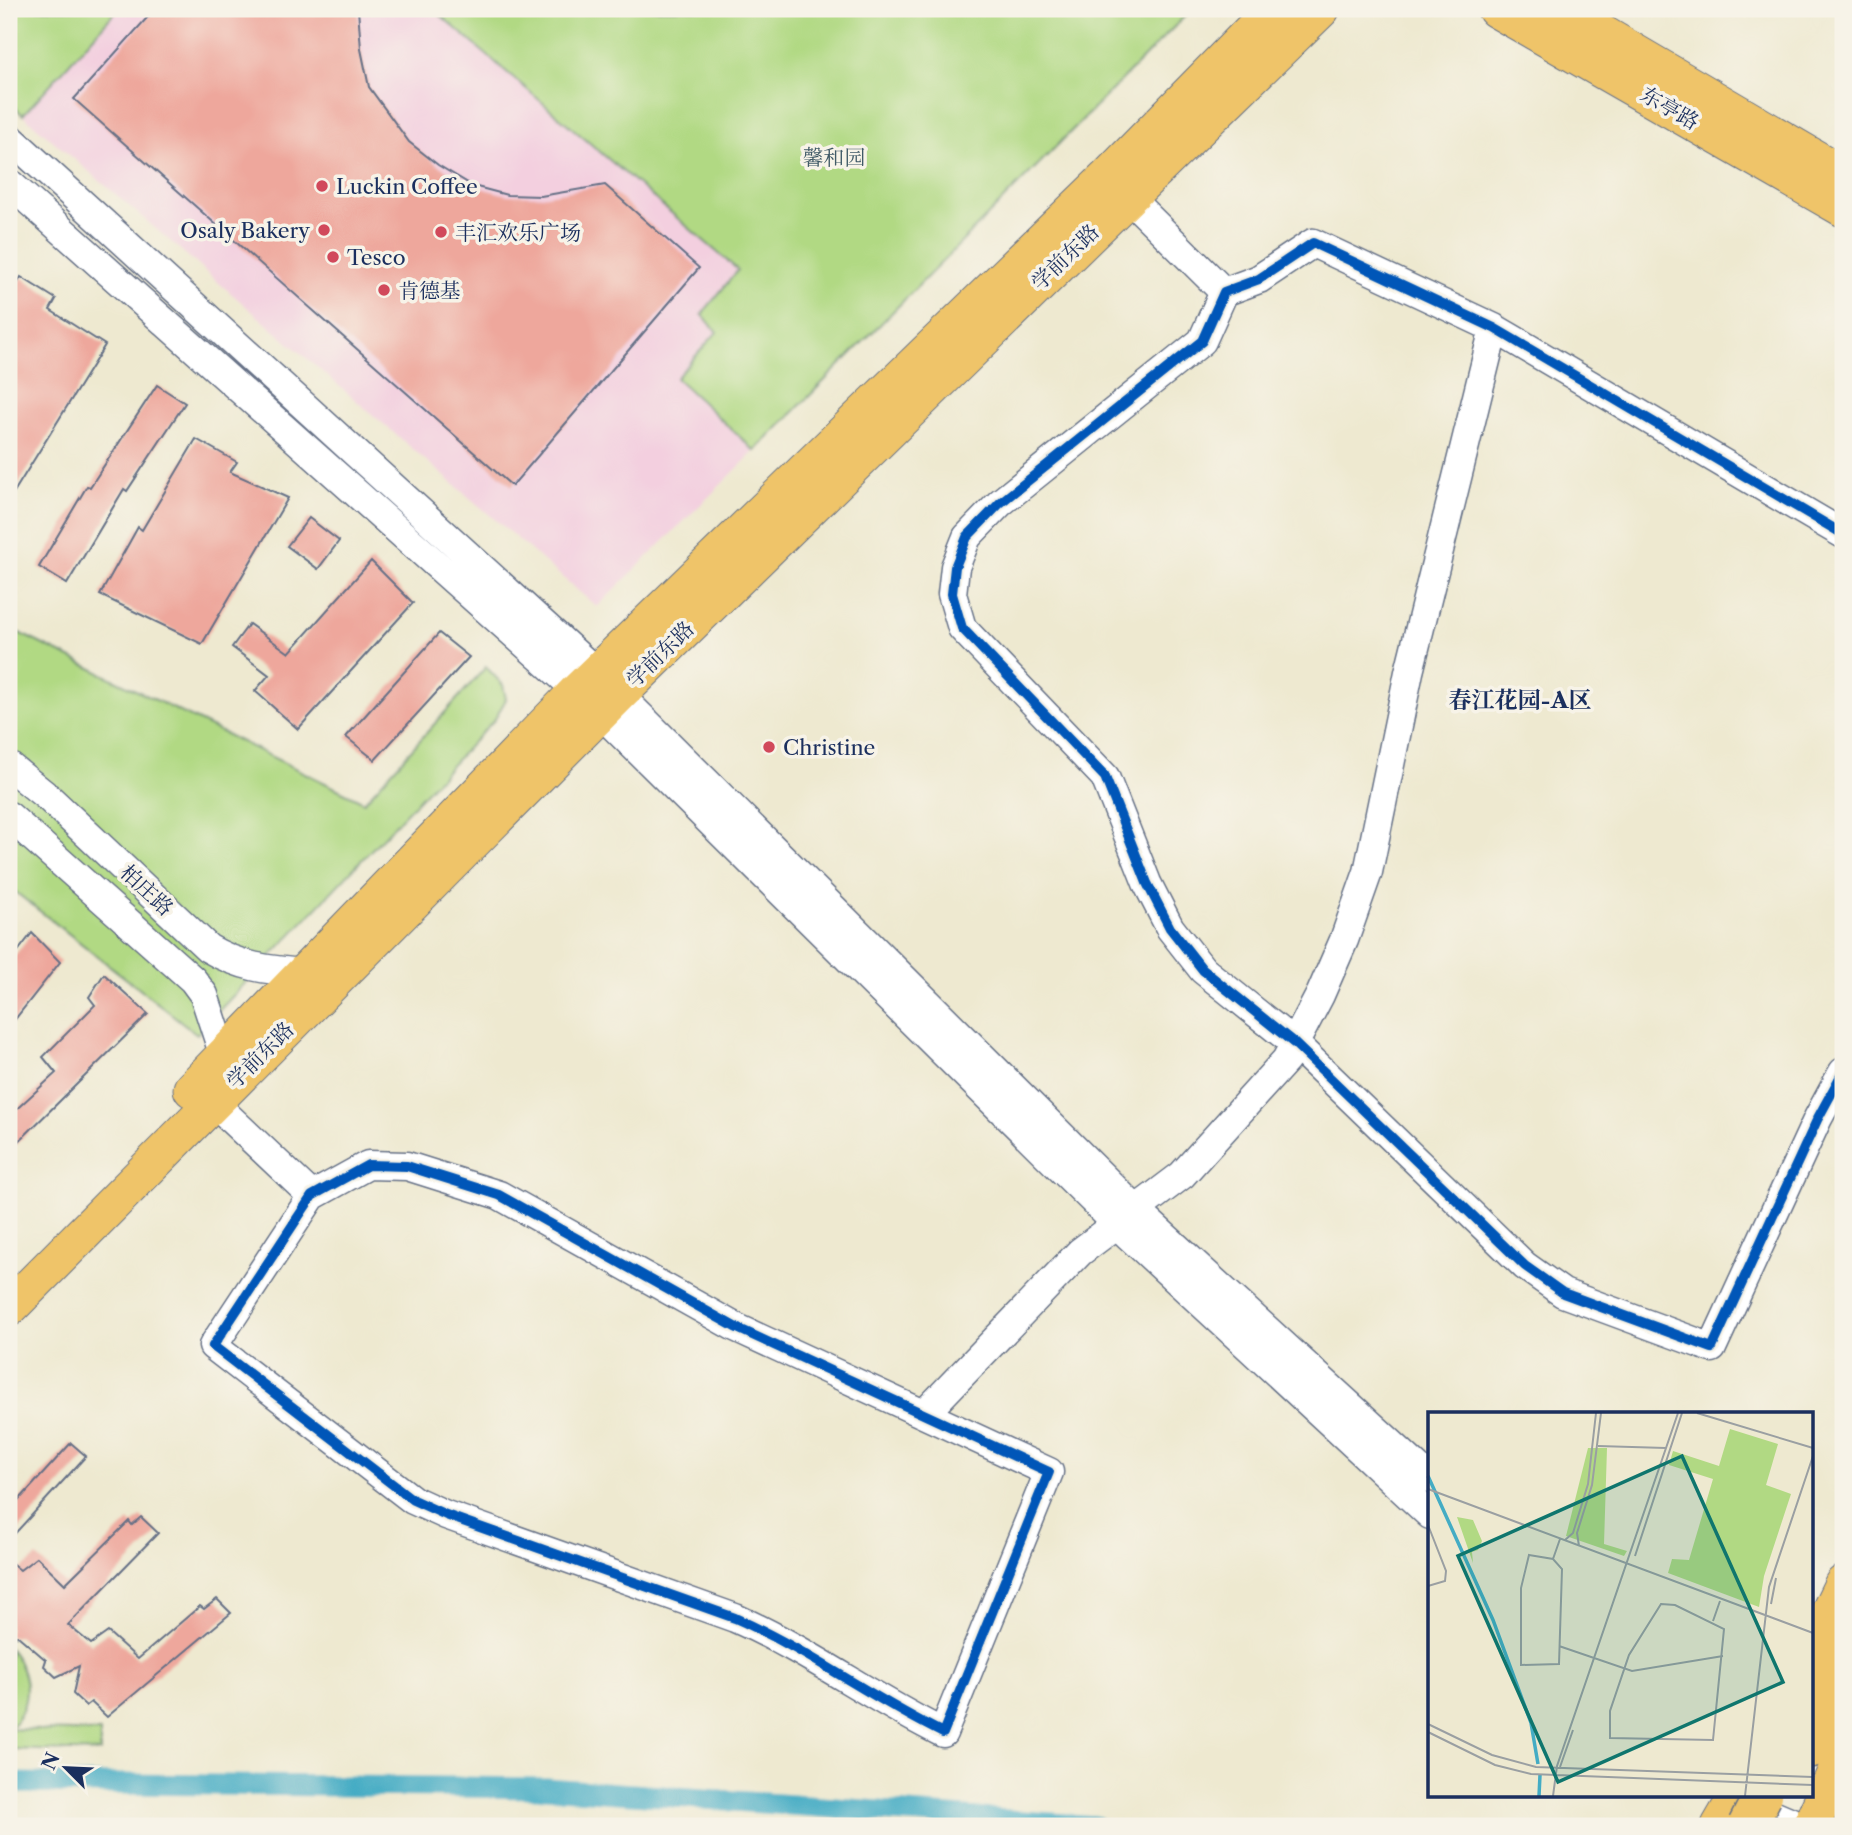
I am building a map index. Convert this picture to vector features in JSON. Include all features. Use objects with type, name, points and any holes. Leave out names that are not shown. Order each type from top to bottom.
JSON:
[{"type":"highway","points":[[1814,1690],[1843,1629]]},
{"type":"highway","points":[[1814,1744],[1843,1683]]},
{"type":"highway","points":[[1774,1826],[1788,1797]]},
{"type":"main road","name":"学前东路","points":[[1118,186],[1273,9]]},
{"type":"main road","name":"学前东路","points":[[9,1274],[204,1094],[224,1056],[304,973],[599,693],[1118,186],[1321,9]]},
{"type":"main road","name":"东亭路","points":[[1496,9],[1843,208]]},
{"type":"main road","name":"东亭路","points":[[1560,9],[1843,175]]},
{"type":"main road","name":"学前东路","points":[[9,1308],[204,1094],[599,693]]},
{"type":"main road","points":[[1814,1644],[1843,1584]]},
{"type":"main road","points":[[1811,1826],[1843,1756]]},
{"type":"street","points":[[9,137],[599,693],[1428,1513]]},
{"type":"street","points":[[9,183],[599,693]]},
{"type":"street","points":[[1118,186],[1224,292]]},
{"type":"street","points":[[1843,534],[1494,328],[1313,243],[1259,279],[1224,292],[1202,341],[1000,503],[967,537],[955,567],[952,594],[962,628],[1105,777],[1147,883],[1170,928],[1203,970],[1294,1043],[1525,1266],[1563,1293],[1712,1348],[1818,1118],[1843,1072]]},
{"type":"street","points":[[924,1415],[1080,1252],[1182,1175],[1286,1060],[1345,940],[1368,872],[1409,672],[1494,328]]},
{"type":"street","name":"柏庄路","points":[[9,766],[50,799],[208,948],[228,960],[251,968],[304,973]]},
{"type":"street","name":"柏庄路","points":[[9,817],[193,980],[204,995],[224,1056]]},
{"type":"street","points":[[204,1094],[312,1196]]},
{"type":"street","points":[[368,1166],[407,1166],[499,1195],[736,1326],[1049,1472],[943,1733],[890,1707],[773,1634],[446,1515],[413,1500],[213,1346],[312,1196],[368,1166]]},
{"type":"street","points":[[1127,1217],[1428,1477]]},
{"type":"street","points":[[1775,1797],[1803,1826]]},
{"type":"street","points":[[1739,1806],[1803,1826]]},
{"type":"shaded area","points":[[118,9],[433,9],[738,271],[702,314],[718,332],[676,378],[755,451],[597,607],[23,115]]},
{"type":"green space","points":[[9,9],[118,9],[23,115],[9,102]]},
{"type":"green space","name":"馨和园","points":[[433,9],[1192,9],[755,451],[676,378],[717,332],[702,314],[738,270]]},
{"type":"green space","points":[[9,628],[364,802],[486,667],[503,685],[506,699],[495,719],[197,1034],[9,887]]},
{"type":"green space","points":[[9,1648],[22,1668],[26,1689],[22,1709],[10,1729],[100,1732],[100,1752],[9,1749]]},
{"type":"building","name":"丰汇欢乐广场","points":[[155,9],[358,9],[361,49],[369,87],[409,142],[438,165],[473,186],[507,195],[541,196],[605,185],[699,268],[512,486],[74,99]]},
{"type":"building","points":[[21,277],[56,299],[50,310],[105,345],[9,500],[9,297]]},
{"type":"building","points":[[157,385],[185,403],[127,491],[124,489],[67,584],[39,567],[87,486],[90,487]]},
{"type":"building","points":[[196,439],[237,462],[230,472],[288,498],[202,644],[100,595],[138,527],[142,530]]},
{"type":"building","points":[[309,518],[339,541],[318,569],[287,546]]},
{"type":"building","points":[[371,561],[413,603],[298,729],[255,691],[269,675],[232,647],[249,624],[289,653]]},
{"type":"building","points":[[439,633],[469,657],[375,760],[346,737]]},
{"type":"building","points":[[32,933],[60,962],[9,1027],[9,963]]},
{"type":"building","points":[[104,974],[148,1014],[9,1151],[9,1116],[56,1073],[43,1057],[95,1005],[89,997]]},
{"type":"building","points":[[71,1443],[86,1456],[9,1540],[9,1511]]},
{"type":"building","points":[[141,1517],[158,1533],[68,1625],[91,1644],[108,1632],[138,1659],[200,1606],[204,1609],[217,1599],[231,1613],[107,1717],[91,1702],[86,1706],[73,1694],[79,1666],[56,1677],[44,1666],[46,1660],[18,1636],[9,1637],[9,1561],[20,1570],[37,1557],[65,1584],[129,1521],[132,1525]]},
{"type":"waterway","points":[[9,1783],[546,1788],[1095,1826]]},
{"type":"cycle path","points":[[1843,534],[1494,328],[1313,243],[1259,279],[1224,292],[1202,341],[1000,503],[967,537],[955,567],[952,594],[962,628],[1105,777],[1147,883],[1170,928],[1203,970],[1294,1043],[1525,1266],[1563,1293],[1712,1348],[1818,1118],[1843,1072]]},
{"type":"cycle path","points":[[368,1165],[407,1166],[499,1195],[735,1327],[1049,1472],[943,1733],[735,1618],[446,1515],[413,1500],[213,1346],[312,1196],[368,1165]]},
{"type":"place","name":"Luckin Coffee","points":[[322,186]]},
{"type":"place","name":"Osaly Bakery","points":[[324,230]]},
{"type":"place","name":"丰汇欢乐广场","points":[[441,232]]},
{"type":"place","name":"Tesco","points":[[333,257]]},
{"type":"place","name":"肯德基","points":[[384,290]]},
{"type":"place","name":"Christine","points":[[769,747]]},
{"type":"district","name":"春江花园-A区","points":[[1520,700]]}]
